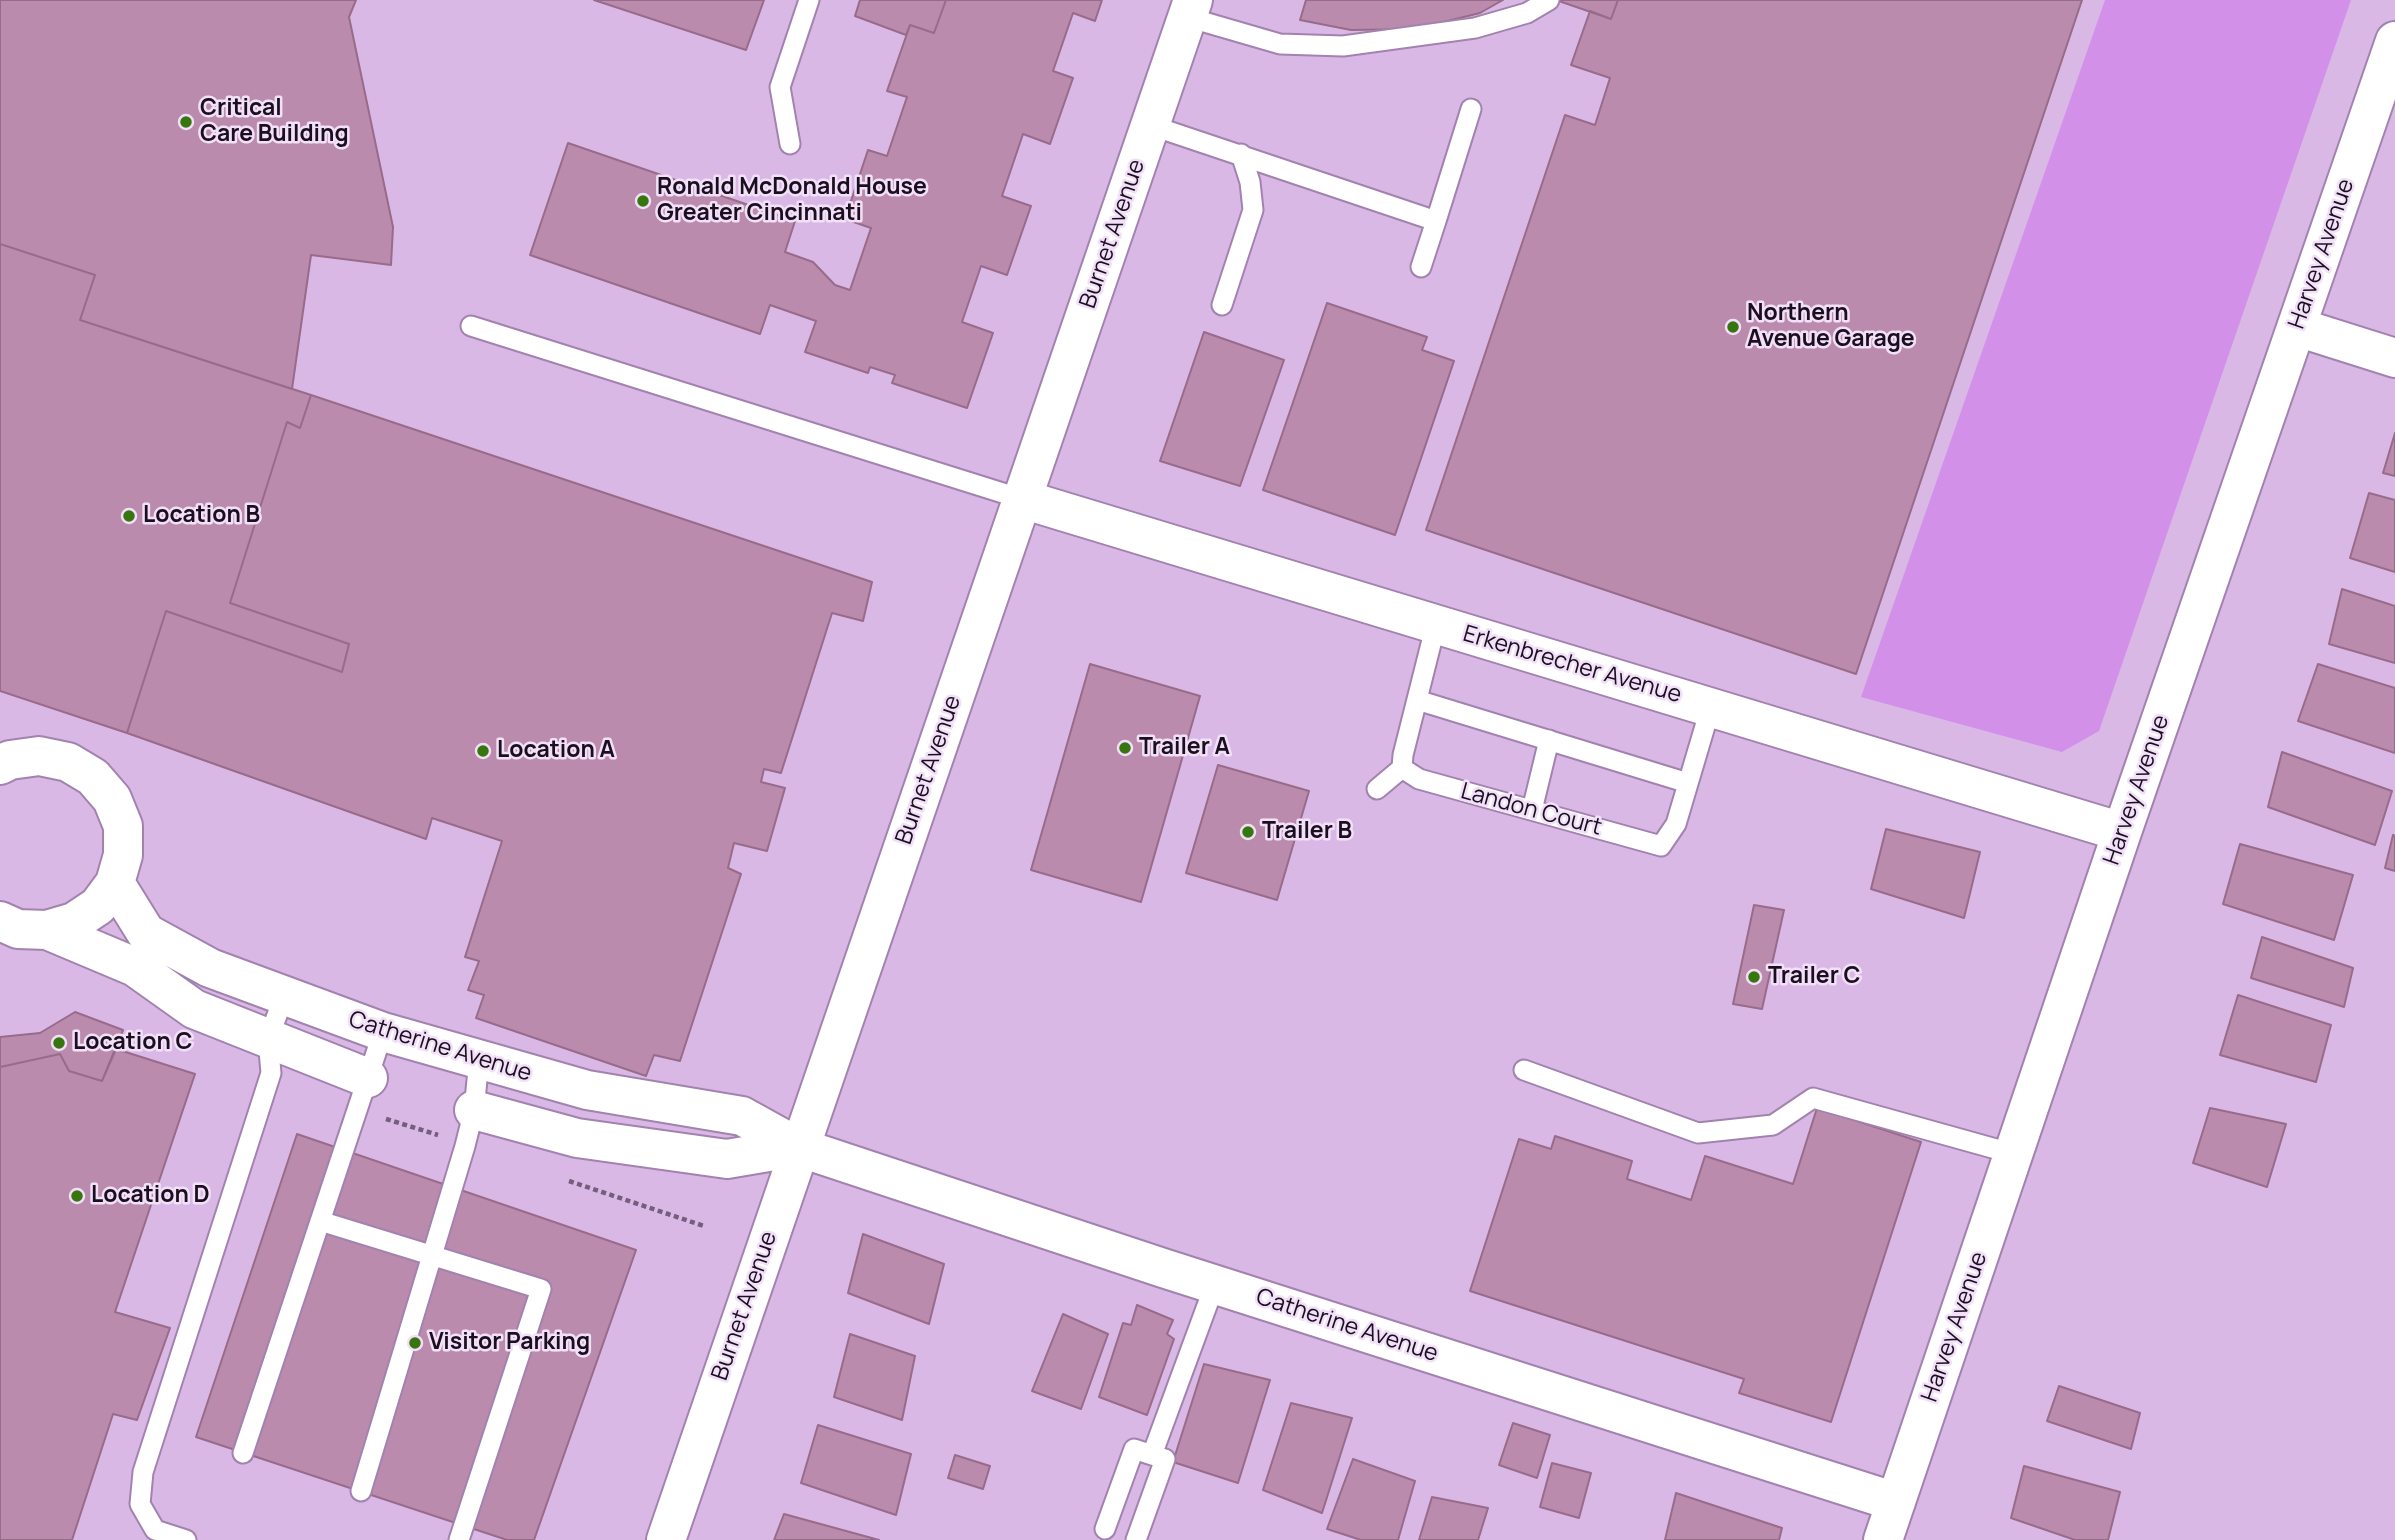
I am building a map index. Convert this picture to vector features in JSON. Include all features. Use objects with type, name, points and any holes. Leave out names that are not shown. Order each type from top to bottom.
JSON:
[{"type":"street","name":"Burnet Avenue","points":[[666,1540],[798,1147],[1190,9]]},
{"type":"street","name":"Harvey Avenue","points":[[1883,1540],[2122,832],[2395,41]]},
{"type":"street","points":[[2297,327],[2395,358]]},
{"type":"street","name":"Erkenbrecher Avenue","points":[[1023,499],[2122,832]]},
{"type":"street","points":[[0,765],[10,760],[39,756],[68,762],[93,777],[112,799],[123,826],[123,855],[115,883],[97,906],[74,922],[47,930],[18,929],[0,921]]},
{"type":"street","name":"Catherine Avenue","points":[[115,883],[146,933],[209,968],[383,1032],[587,1090],[742,1116],[798,1147],[1896,1502]]},
{"type":"street","points":[[47,930],[135,967],[194,1009],[368,1078]]},
{"type":"street","name":"Catherine Avenue","points":[[474,1110],[577,1138],[727,1159],[798,1147]]},
{"type":"lane","points":[[790,144],[780,88],[809,0]]},
{"type":"lane","points":[[1190,9],[1280,44],[1343,46],[1475,28],[1527,13],[1549,0]]},
{"type":"lane","points":[[1421,267],[1471,109]]},
{"type":"lane","points":[[1150,125],[1436,221]]},
{"type":"lane","points":[[1223,305],[1253,210],[1250,182],[1241,154]]},
{"type":"lane","points":[[471,326],[1023,499]]},
{"type":"lane","points":[[1377,789],[1402,768],[1436,624]]},
{"type":"lane","points":[[1417,701],[1688,783]]},
{"type":"lane","name":"Landon Court","points":[[1402,768],[1419,779],[1661,846],[1676,824],[1711,706]]},
{"type":"lane","points":[[1532,810],[1549,740]]},
{"type":"lane","points":[[186,1540],[155,1530],[140,1504],[143,1472],[271,1073],[268,1040],[284,996]]},
{"type":"lane","points":[[243,1452],[383,1032]]},
{"type":"lane","points":[[361,1491],[433,1256],[474,1110],[479,1060]]},
{"type":"lane","points":[[1524,1070],[1698,1133],[1773,1125],[1812,1098],[2014,1154]]},
{"type":"lane","points":[[320,1221],[541,1289],[459,1540]]},
{"type":"lane","points":[[1153,1455],[1215,1284]]},
{"type":"lane","points":[[1105,1529],[1134,1449],[1153,1455],[1164,1460],[1136,1540]]},
{"type":"path","points":[[384,1118],[442,1136]]},
{"type":"path","points":[[559,1177],[704,1226]]},
{"type":"shaded area","points":[[2105,0],[2351,0],[2099,731],[2062,752],[1861,697]]},
{"type":"building","name":"Critical Care Building","points":[[0,0],[356,0],[349,17],[393,227],[391,265],[311,255],[292,389],[80,320],[95,275],[0,244]]},
{"type":"building","points":[[594,0],[764,0],[746,50]]},
{"type":"building","points":[[860,0],[946,0],[934,33],[910,25],[906,35],[855,16]]},
{"type":"building","name":"Ronald McDonald House Greater Cincinnati","points":[[946,0],[1102,0],[1095,21],[1073,13],[1053,71],[1073,78],[1050,144],[1023,134],[1002,196],[1031,206],[1007,275],[981,266],[962,322],[993,333],[967,408],[892,383],[895,375],[870,367],[868,373],[805,352],[816,321],[770,305],[760,334],[530,255],[568,143],[795,221],[785,252],[813,262],[835,285],[850,290],[871,228],[845,219],[868,150],[887,156],[907,97],[887,91],[910,25],[934,33]]},
{"type":"building","points":[[1306,0],[1503,0],[1480,13],[1415,29],[1351,30],[1300,20]]},
{"type":"building","points":[[1556,0],[1618,0],[1611,19]]},
{"type":"building","name":"Northern Avenue Garage","points":[[1618,0],[2082,0],[1856,674],[1426,530],[1565,115],[1595,125],[1610,78],[1571,65],[1590,11],[1611,19]]},
{"type":"building","name":"Location B","points":[[0,244],[95,275],[80,320],[311,395],[300,428],[287,422],[230,603],[349,644],[342,672],[166,611],[127,733],[0,691]]},
{"type":"building","points":[[1327,303],[1427,337],[1422,350],[1454,361],[1395,535],[1263,490]]},
{"type":"building","points":[[1204,332],[1284,360],[1240,486],[1160,461]]},
{"type":"building","name":"Location A","points":[[311,395],[872,582],[863,621],[832,613],[781,773],[764,769],[761,782],[785,788],[767,851],[734,843],[728,868],[741,874],[680,1061],[654,1055],[646,1076],[476,1018],[484,995],[468,990],[479,961],[465,957],[502,841],[432,818],[426,839],[127,733],[166,611],[342,672],[349,644],[230,603],[287,422],[300,428]]},
{"type":"building","points":[[2395,433],[2395,476],[2383,473]]},
{"type":"building","points":[[2369,493],[2395,500],[2395,572],[2350,558]]},
{"type":"building","points":[[2342,589],[2395,606],[2395,663],[2329,644]]},
{"type":"building","name":"Trailer A","points":[[1090,664],[1200,696],[1141,902],[1031,870]]},
{"type":"building","points":[[2318,664],[2395,688],[2395,753],[2298,721]]},
{"type":"building","points":[[2282,752],[2392,791],[2375,845],[2268,807]]},
{"type":"building","name":"Trailer B","points":[[1218,765],[1309,791],[1277,900],[1186,873]]},
{"type":"building","points":[[1886,829],[1980,852],[1964,918],[1871,889]]},
{"type":"building","points":[[2393,835],[2395,836],[2395,871],[2385,868]]},
{"type":"building","points":[[2240,844],[2353,875],[2334,940],[2223,904]]},
{"type":"building","name":"Trailer C","points":[[1754,905],[1784,910],[1762,1009],[1733,1004]]},
{"type":"building","points":[[2262,937],[2353,968],[2344,1007],[2251,978]]},
{"type":"building","points":[[2238,995],[2331,1025],[2316,1082],[2220,1055]]},
{"type":"building","name":"Location C","points":[[75,1012],[123,1030],[102,1081],[69,1071],[60,1054],[0,1067],[0,1037],[40,1033]]},
{"type":"building","name":"Location D","points":[[116,1049],[195,1074],[115,1312],[170,1328],[137,1420],[113,1414],[72,1540],[0,1540],[0,1067],[60,1054],[69,1071],[102,1081]]},
{"type":"building","points":[[1817,1108],[1921,1142],[1831,1422],[1739,1393],[1744,1379],[1470,1291],[1519,1139],[1551,1149],[1555,1136],[1632,1161],[1627,1179],[1691,1200],[1705,1156],[1793,1184]]},
{"type":"building","points":[[2210,1108],[2286,1124],[2267,1187],[2193,1163]]},
{"type":"building","name":"Visitor Parking","points":[[297,1134],[636,1250],[534,1540],[507,1540],[196,1437]]},
{"type":"building","points":[[863,1234],[944,1264],[929,1324],[848,1293]]},
{"type":"building","points":[[1137,1305],[1173,1320],[1167,1334],[1174,1339],[1147,1415],[1099,1397],[1123,1323],[1131,1325]]},
{"type":"building","points":[[1063,1314],[1108,1334],[1081,1409],[1032,1391]]},
{"type":"building","points":[[850,1334],[915,1356],[902,1420],[834,1397]]},
{"type":"building","points":[[1204,1364],[1270,1380],[1238,1483],[1173,1462]]},
{"type":"building","points":[[2059,1386],[2140,1413],[2131,1449],[2047,1421]]},
{"type":"building","points":[[1291,1403],[1352,1418],[1322,1513],[1263,1490]]},
{"type":"building","points":[[1513,1423],[1550,1435],[1537,1478],[1499,1465]]},
{"type":"building","points":[[818,1425],[911,1454],[896,1515],[801,1483]]},
{"type":"building","points":[[955,1455],[990,1466],[983,1489],[948,1478]]},
{"type":"building","points":[[1353,1459],[1415,1481],[1398,1540],[1361,1540],[1327,1529]]},
{"type":"building","points":[[1552,1463],[1591,1473],[1579,1518],[1540,1507]]},
{"type":"building","points":[[2024,1466],[2120,1492],[2108,1540],[2075,1540],[2011,1518]]},
{"type":"building","points":[[1676,1493],[1782,1528],[1779,1540],[1665,1540]]},
{"type":"building","points":[[1432,1497],[1488,1508],[1478,1540],[1419,1540]]},
{"type":"building","points":[[784,1514],[879,1540],[774,1540]]},
{"type":"place","name":"Critical Care Building","points":[[186,122]]},
{"type":"place","name":"Ronald McDonald House Greater Cincinnati","points":[[643,201]]},
{"type":"place","name":"Northern Avenue Garage","points":[[1733,327]]},
{"type":"place","name":"Location B","points":[[129,516]]},
{"type":"place","name":"Trailer A","points":[[1125,748]]},
{"type":"place","name":"Location A","points":[[483,751]]},
{"type":"place","name":"Trailer B","points":[[1248,832]]},
{"type":"place","name":"Trailer C","points":[[1754,977]]},
{"type":"place","name":"Location C","points":[[59,1043]]},
{"type":"place","name":"Location D","points":[[77,1196]]},
{"type":"place","name":"Visitor Parking","points":[[415,1343]]}]
